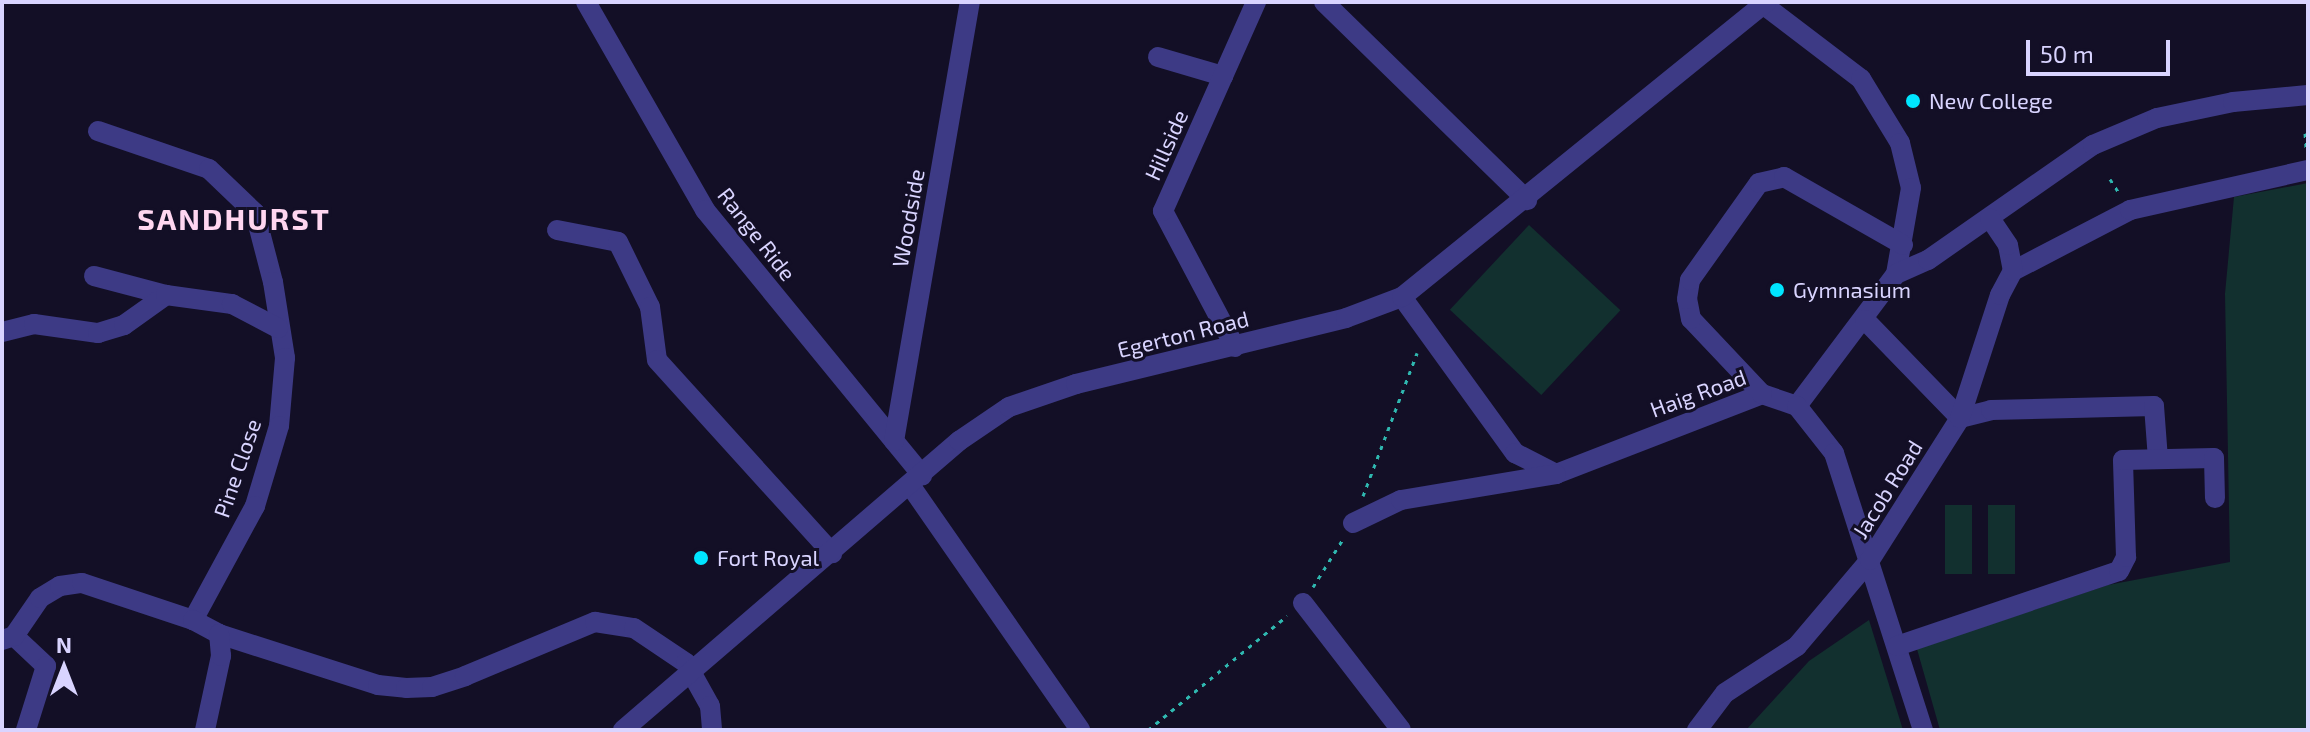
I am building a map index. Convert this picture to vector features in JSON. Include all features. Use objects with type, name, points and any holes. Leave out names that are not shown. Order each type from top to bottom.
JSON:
[{"type":"street","name":"Range Ride","points":[[586,2],[705,210],[894,441],[916,480],[1080,730]]},
{"type":"street","name":"Woodside","points":[[894,441],[970,2]]},
{"type":"street","name":"Hillside","points":[[1235,347],[1163,211],[1256,2]]},
{"type":"street","points":[[1324,2],[1527,200]]},
{"type":"street","points":[[1763,3],[1861,79],[1900,143],[1911,188],[1896,274],[1865,320],[1797,406],[1834,453],[1923,730]]},
{"type":"street","name":"Egerton Road","points":[[623,730],[959,441],[1009,407],[1076,384],[1346,318],[1402,297],[1527,200],[1763,3]]},
{"type":"street","points":[[1158,57],[1223,76]]},
{"type":"street","points":[[1896,274],[1928,260],[2093,145],[2157,118],[2233,102],[2308,95]]},
{"type":"street","name":"Pine Close","points":[[98,131],[209,169],[255,213],[273,282],[285,358],[279,426],[255,506],[193,620]]},
{"type":"street","points":[[1990,218],[2008,245],[2013,271],[2130,210],[2308,170]]},
{"type":"street","points":[[1762,394],[1691,319],[1687,299],[1690,280],[1759,183],[1784,177],[1903,245]]},
{"type":"street","points":[[557,230],[618,242],[650,307],[657,360],[832,553]]},
{"type":"street","name":"Jacob Road","points":[[1697,730],[1725,693],[1797,646],[1870,560],[1960,418],[2013,271]]},
{"type":"street","points":[[94,276],[166,295],[232,304],[278,328]]},
{"type":"street","points":[[2,332],[34,324],[98,333],[124,325],[166,295]]},
{"type":"street","points":[[1402,297],[1515,453],[1556,474]]},
{"type":"street","points":[[1865,320],[1960,418],[1991,410],[2154,406],[2158,459]]},
{"type":"street","name":"Haig Road","points":[[1353,523],[1401,500],[1556,474],[1762,394],[1797,406]]},
{"type":"street","points":[[1897,646],[2119,571],[2126,557],[2123,460],[2214,458],[2215,498]]},
{"type":"street","points":[[26,730],[46,666],[8,638],[40,598],[60,586],[82,583],[193,620],[219,634],[378,685],[419,688],[465,676],[595,622],[634,628],[692,670],[710,706],[712,730]]},
{"type":"street","points":[[1303,603],[1401,730]]},
{"type":"street","points":[[205,730],[221,656],[219,634]]},
{"type":"path","points":[[1148,730],[1303,603],[1353,523],[1425,331]]},
{"type":"green space","points":[[2308,183],[2308,730],[1940,730],[1917,649],[2108,585],[2230,562],[2225,294],[2234,197]]},
{"type":"green space","points":[[1529,225],[1620,310],[1541,395],[1450,310]]},
{"type":"green space","points":[[1945,505],[1972,505],[1972,574],[1945,574]]},
{"type":"green space","points":[[1988,505],[2015,505],[2015,574],[1988,574]]},
{"type":"green space","points":[[1869,620],[1903,730],[1746,730],[1809,661]]},
{"type":"place","name":"New College","points":[[1913,101]]},
{"type":"place","name":"Gymnasium","points":[[1777,290]]},
{"type":"place","name":"Fort Royal","points":[[701,558]]},
{"type":"district","name":"SANDHURST","points":[[234,218]]}]
